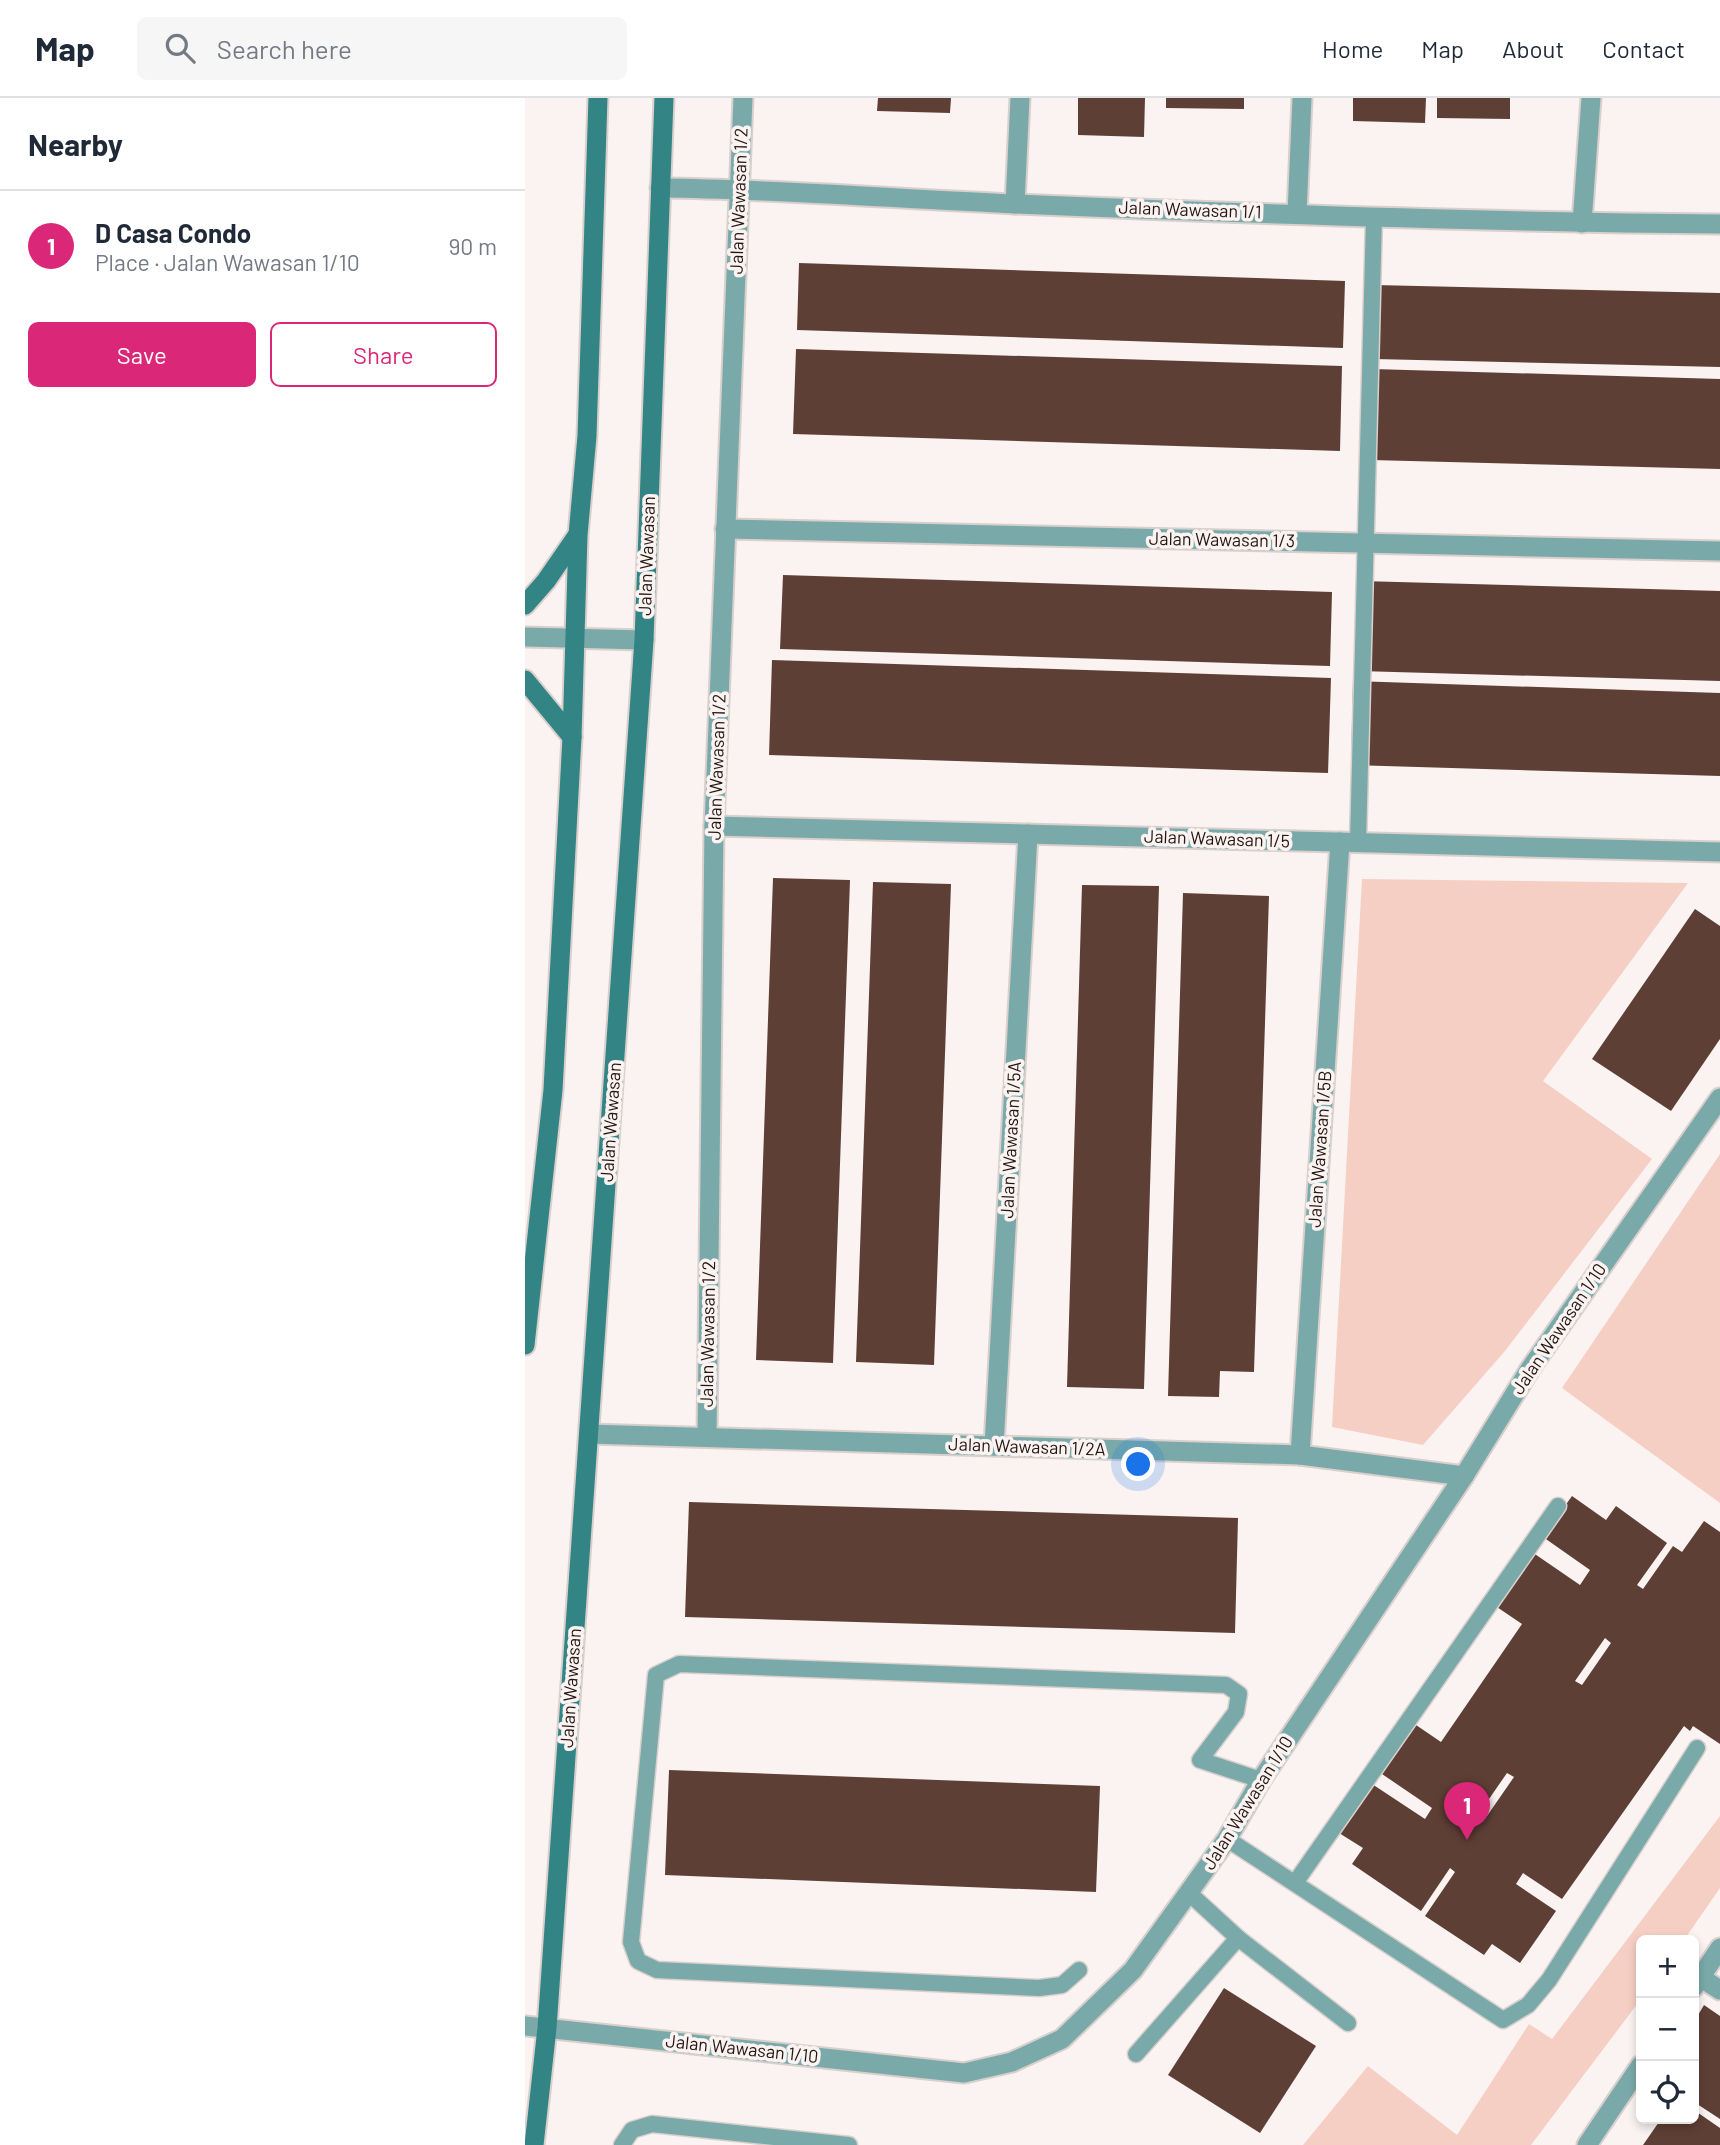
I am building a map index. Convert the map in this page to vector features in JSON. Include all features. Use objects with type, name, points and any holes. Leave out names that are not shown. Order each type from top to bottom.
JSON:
[{"type":"main road","points":[[525,1345],[553,1090],[572,737],[578,535],[587,436],[598,98]]},
{"type":"main road","name":"Jalan Wawasan","points":[[534,2145],[547,2028],[644,640],[664,98]]},
{"type":"main road","points":[[525,605],[546,581],[578,535]]},
{"type":"main road","points":[[525,680],[572,737]]},
{"type":"street","name":"Jalan Wawasan 1/2","points":[[707,1437],[714,826],[743,98]]},
{"type":"street","points":[[1015,204],[1020,98]]},
{"type":"street","points":[[1297,215],[1302,98]]},
{"type":"street","points":[[1582,223],[1591,98]]},
{"type":"street","name":"Jalan Wawasan 1/1","points":[[660,188],[740,189],[1015,204],[1297,215],[1582,223],[1720,223]]},
{"type":"street","name":"Jalan Wawasan 1/3","points":[[725,529],[1720,551]]},
{"type":"street","points":[[525,638],[644,640]]},
{"type":"street","name":"Jalan Wawasan 1/5","points":[[714,826],[1720,852]]},
{"type":"street","name":"Jalan Wawasan 1/5A","points":[[994,1446],[1028,834]]},
{"type":"street","name":"Jalan Wawasan 1/5B","points":[[1300,1455],[1349,843]]},
{"type":"street","name":"Jalan Wawasan 1/10","points":[[525,2026],[964,2073],[1012,2062],[1062,2039],[1133,1970],[1190,1894],[1227,1839],[1261,1780],[1464,1476],[1530,1369],[1720,1098]]},
{"type":"street","name":"Jalan Wawasan 1/2A","points":[[589,1434],[1300,1455],[1464,1476]]},
{"type":"street","points":[[1699,1979],[1720,1948]]},
{"type":"street","points":[[1699,1983],[1720,1990]]},
{"type":"street","points":[[1587,2145],[1636,2072]]},
{"type":"lane","points":[[1349,843],[1366,543],[1374,217]]},
{"type":"lane","points":[[1295,1883],[1558,1506]]},
{"type":"lane","points":[[1079,1970],[1062,1985],[1039,1988],[657,1970],[638,1961],[631,1942],[656,1675],[679,1664],[1226,1685],[1239,1694],[1236,1712],[1200,1760],[1261,1780]]},
{"type":"lane","points":[[1227,1839],[1503,2020],[1528,2006],[1549,1980],[1697,1748]]},
{"type":"lane","points":[[1190,1894],[1238,1938],[1348,2023]]},
{"type":"lane","points":[[1136,2054],[1238,1938]]},
{"type":"lane","points":[[622,2145],[632,2130],[652,2124],[849,2145]]},
{"type":"shaded area","points":[[1362,879],[1688,883],[1543,1081],[1652,1159],[1505,1351],[1423,1445],[1332,1427]]},
{"type":"shaded area","points":[[1720,1154],[1720,1503],[1562,1388]]},
{"type":"shaded area","points":[[1720,1816],[1720,1888],[1687,1935],[1636,1935],[1636,2006],[1531,2145],[1303,2145],[1368,2066],[1457,2135],[1529,2024],[1552,2039]]},
{"type":"building","points":[[878,98],[951,98],[950,113],[877,111]]},
{"type":"building","points":[[1078,98],[1145,98],[1144,137],[1078,135]]},
{"type":"building","points":[[1166,98],[1244,98],[1244,109],[1166,108]]},
{"type":"building","points":[[1353,98],[1426,98],[1425,123],[1353,121]]},
{"type":"building","points":[[1437,98],[1510,98],[1510,119],[1437,118]]},
{"type":"building","points":[[799,263],[1345,281],[1343,348],[797,330]]},
{"type":"building","points":[[1375,285],[1720,293],[1720,367],[1374,359]]},
{"type":"building","points":[[796,349],[1342,366],[1340,451],[793,434]]},
{"type":"building","points":[[1373,369],[1720,379],[1720,469],[1371,460]]},
{"type":"building","points":[[783,575],[1332,592],[1330,666],[780,649]]},
{"type":"building","points":[[1361,581],[1720,591],[1720,681],[1359,671]]},
{"type":"building","points":[[772,660],[1331,678],[1328,773],[769,755]]},
{"type":"building","points":[[1353,681],[1720,693],[1720,776],[1351,765]]},
{"type":"building","points":[[773,878],[850,880],[833,1363],[756,1360]]},
{"type":"building","points":[[873,882],[951,884],[934,1365],[856,1362]]},
{"type":"building","points":[[1082,885],[1159,886],[1144,1389],[1067,1387]]},
{"type":"building","points":[[1183,893],[1269,896],[1254,1372],[1220,1371],[1219,1397],[1168,1396]]},
{"type":"building","points":[[1695,909],[1720,926],[1720,1039],[1671,1111],[1592,1059]]},
{"type":"building","points":[[1572,1496],[1606,1520],[1616,1506],[1667,1543],[1637,1585],[1643,1589],[1673,1546],[1682,1552],[1704,1521],[1720,1532],[1720,1744],[1693,1726],[1690,1731],[1684,1726],[1562,1899],[1523,1873],[1516,1884],[1556,1911],[1520,1963],[1492,1944],[1484,1955],[1425,1916],[1455,1872],[1450,1868],[1421,1911],[1352,1864],[1363,1848],[1339,1833],[1372,1784],[1425,1819],[1432,1808],[1382,1774],[1416,1725],[1441,1742],[1522,1624],[1491,1603],[1529,1550],[1580,1585],[1590,1570],[1543,1537]],"holes":[[[1605,1638],[1611,1643],[1582,1685],[1575,1681]],[[1507,1773],[1514,1777],[1487,1816],[1480,1812]]]},
{"type":"building","points":[[689,1502],[1238,1518],[1235,1633],[685,1617]]},
{"type":"building","points":[[669,1770],[1100,1786],[1096,1892],[665,1875]]},
{"type":"building","points":[[1224,1988],[1316,2046],[1260,2133],[1168,2075]]},
{"type":"building","points":[[1704,2005],[1720,2016],[1720,2119],[1699,2105],[1699,2014]]},
{"type":"building","points":[[1699,2113],[1720,2128],[1720,2145],[1643,2145],[1658,2124],[1699,2124]]},
{"type":"place","name":"D Casa Condo","points":[[1467,1840]]}]
